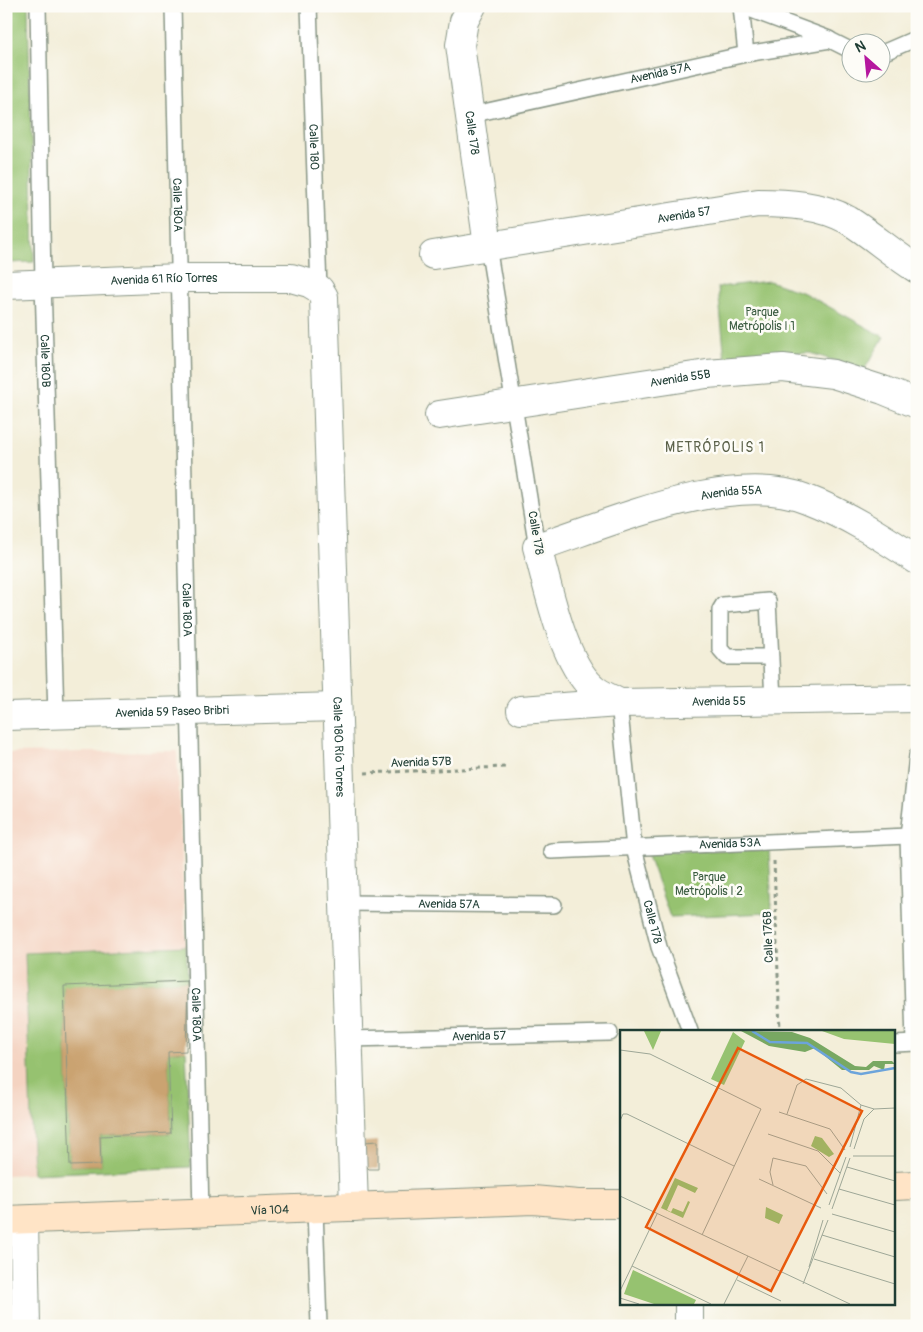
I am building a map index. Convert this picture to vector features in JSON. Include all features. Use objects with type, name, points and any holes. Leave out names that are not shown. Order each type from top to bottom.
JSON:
[{"type":"main road","points":[[896,1186],[917,1185]]},
{"type":"main road","name":"Vía 104","points":[[15,1220],[533,1200],[576,1193],[620,1192]]},
{"type":"main road","points":[[896,1198],[917,1198]]},
{"type":"main road","name":"Vía 104","points":[[533,1200],[578,1204],[620,1204]]},
{"type":"street","name":"Calle 178","points":[[472,6],[464,21],[460,45],[488,246]]},
{"type":"street","name":"Avenida 57","points":[[434,255],[758,203],[789,203],[822,210],[847,220],[917,269]]},
{"type":"street","name":"Avenida 61 Río Torres","points":[[6,284],[180,278],[291,278],[309,283],[319,289]]},
{"type":"street","name":"Calle 180 Río Torres","points":[[319,289],[324,297],[325,309],[354,1207]]},
{"type":"street","name":"Avenida 55B","points":[[439,415],[707,374],[783,368],[833,374],[883,390],[917,404]]},
{"type":"street","name":"Avenida 55A","points":[[537,547],[656,508],[718,492],[757,489],[805,498],[868,528],[917,560]]},
{"type":"street","name":"Calle 178","points":[[537,547],[562,638],[592,687],[619,703]]},
{"type":"street","name":"Avenida 55","points":[[520,710],[619,703],[917,698]]},
{"type":"street","name":"Avenida 59 Paseo Bribri","points":[[6,716],[190,713],[337,707]]},
{"type":"street","points":[[15,1220],[26,1326]]},
{"type":"street","points":[[689,1304],[689,1326]]},
{"type":"lane","name":"Calle 180B","points":[[38,6],[43,284],[56,715]]},
{"type":"lane","name":"Calle 180A","points":[[173,6],[200,1213]]},
{"type":"lane","name":"Calle 180","points":[[309,6],[319,289]]},
{"type":"lane","points":[[746,54],[741,6],[840,45]]},
{"type":"lane","points":[[890,50],[917,38]]},
{"type":"lane","name":"Avenida 57A","points":[[470,115],[746,54],[830,40]]},
{"type":"lane","name":"Calle 178","points":[[488,246],[515,402],[537,547]]},
{"type":"lane","points":[[771,657],[727,657],[723,654],[720,640],[720,610],[723,605],[768,601],[771,657],[773,700]]},
{"type":"lane","name":"Calle 178","points":[[619,703],[634,848],[659,947],[690,1030]]},
{"type":"lane","points":[[896,1044],[915,1043],[908,836],[917,756]]},
{"type":"lane","name":"Avenida 53A","points":[[551,851],[908,836]]},
{"type":"lane","name":"Avenida 57A","points":[[344,903],[554,905]]},
{"type":"lane","name":"Avenida 57","points":[[348,1039],[610,1033]]},
{"type":"lane","points":[[315,1209],[318,1326]]},
{"type":"path","name":"Avenida 57B","points":[[339,774],[505,768]]},
{"type":"path","name":"Calle 176B","points":[[774,842],[780,1030]]},
{"type":"shaded area","points":[[177,751],[186,946],[25,953],[33,1174],[6,1175],[6,753]]},
{"type":"green space","points":[[6,6],[28,6],[34,262],[6,263]]},
{"type":"green space","name":"Parque Metrópolis I 1","points":[[769,281],[804,293],[884,337],[864,370],[810,353],[769,354],[725,360],[718,287]]},
{"type":"green space","name":"Parque Metrópolis I 2","points":[[769,849],[772,913],[670,917],[647,852]]},
{"type":"green space","points":[[186,946],[188,981],[64,987],[70,1166],[101,1165],[100,1136],[171,1133],[168,1052],[186,1051],[191,1167],[33,1174],[25,953]]},
{"type":"building","points":[[188,981],[186,1051],[168,1052],[171,1133],[100,1136],[101,1165],[70,1166],[64,986]]},
{"type":"building","points":[[378,1141],[378,1169],[369,1169],[365,1165],[364,1142]]},
{"type":"district","name":"METRÓPOLIS 1","points":[[715,447]]}]
